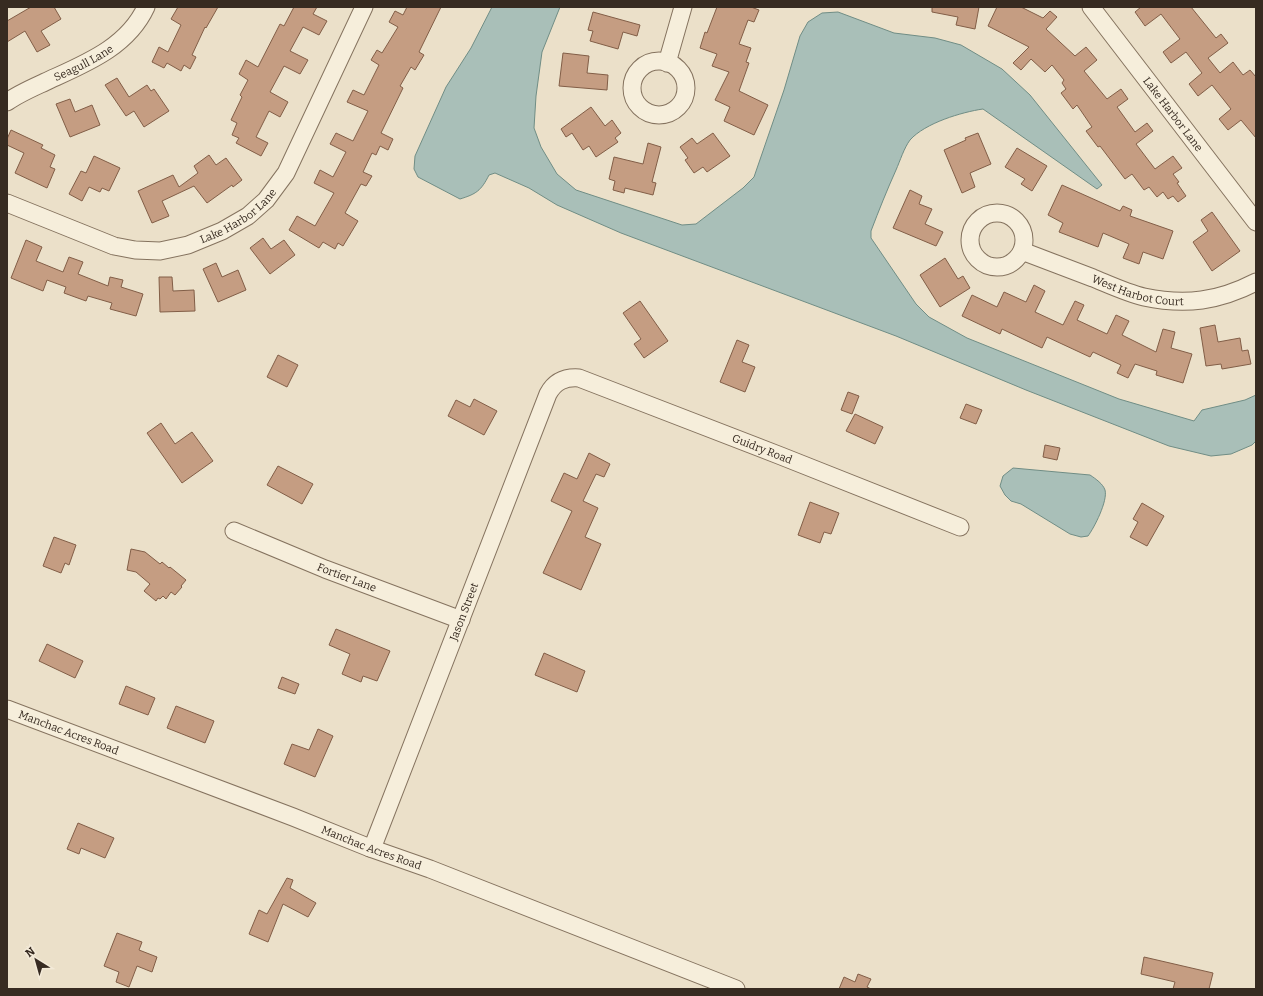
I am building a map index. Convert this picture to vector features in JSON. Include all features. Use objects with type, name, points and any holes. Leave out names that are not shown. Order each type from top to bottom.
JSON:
[{"type":"street","name":"Seagull Lane","points":[[7,102],[31,88],[90,62],[110,50],[129,34],[146,7]]},
{"type":"street","name":"Lake Harbor Lane","points":[[7,203],[114,246],[135,250],[160,252],[188,245],[222,231],[248,216],[266,200],[286,173],[364,7]]},
{"type":"street","points":[[667,62],[683,7]]},
{"type":"street","name":"Lake Harbor Lane","points":[[1091,7],[1256,222]]},
{"type":"street","name":"West Harbot Court","points":[[1022,251],[1143,297],[1170,301],[1193,301],[1215,298],[1238,291],[1256,282]]},
{"type":"street","name":"Guidry Road","points":[[563,379],[579,378],[960,527]]},
{"type":"street","name":"Jason Street","points":[[370,848],[373,846],[548,394],[551,388],[563,379]]},
{"type":"street","name":"Fortier Lane","points":[[234,531],[325,570],[460,620]]},
{"type":"street","name":"Manchac Acres Road","points":[[7,709],[183,775],[370,848],[430,869],[736,989]]},
{"type":"water","points":[[492,7],[560,7],[542,52],[536,96],[534,128],[541,147],[557,174],[576,190],[682,225],[696,224],[743,188],[754,177],[784,90],[800,36],[808,22],[822,13],[838,12],[894,33],[935,38],[961,45],[1002,69],[1030,95],[1102,185],[1097,189],[983,109],[944,119],[925,128],[910,140],[906,147],[871,231],[871,238],[916,304],[929,317],[967,338],[1119,399],[1194,421],[1202,410],[1245,400],[1256,395],[1256,441],[1252,445],[1231,454],[1211,456],[1169,446],[1026,390],[896,336],[621,233],[557,205],[529,188],[495,173],[489,175],[478,191],[460,199],[418,177],[414,169],[415,156],[446,87],[471,48]]},
{"type":"water","points":[[1013,468],[1090,475],[1099,482],[1105,490],[1103,507],[1088,536],[1081,537],[1070,534],[1021,504],[1011,501],[1005,495],[1000,486],[1003,476]]},
{"type":"building","points":[[31,7],[54,7],[61,19],[41,31],[50,45],[37,52],[25,31],[7,42],[7,21]]},
{"type":"building","points":[[178,7],[218,7],[206,28],[205,27],[192,55],[196,57],[190,69],[184,65],[181,71],[167,63],[164,68],[152,62],[159,47],[168,52],[181,25],[171,19]]},
{"type":"building","points":[[294,7],[317,7],[313,14],[327,21],[319,35],[303,27],[290,51],[308,60],[300,74],[284,66],[270,92],[288,102],[280,117],[269,111],[256,137],[268,143],[261,156],[236,143],[239,138],[232,135],[237,123],[231,120],[242,97],[240,95],[248,80],[239,74],[246,60],[258,67],[280,24],[284,26]]},
{"type":"building","points":[[407,7],[441,7],[419,52],[424,55],[415,70],[411,67],[400,86],[403,88],[381,133],[393,139],[388,150],[380,146],[376,155],[372,153],[363,172],[372,176],[366,186],[361,184],[345,213],[358,221],[343,246],[338,243],[335,249],[323,242],[319,248],[289,230],[297,216],[315,226],[334,193],[314,183],[320,170],[333,177],[346,152],[330,144],[336,133],[353,141],[368,111],[347,102],[353,90],[364,95],[379,65],[371,60],[377,50],[382,53],[398,27],[389,22],[395,11],[403,15]]},
{"type":"building","points":[[717,7],[751,7],[759,10],[754,22],[748,20],[739,44],[751,48],[746,62],[749,63],[739,91],[768,105],[754,135],[724,121],[730,107],[715,100],[729,72],[712,66],[717,54],[700,48],[705,32],[707,33]]},
{"type":"building","points":[[932,7],[979,7],[975,29],[956,25],[958,17],[932,12]]},
{"type":"building","points":[[997,7],[1021,7],[1043,18],[1050,11],[1057,17],[1046,29],[1075,56],[1086,47],[1097,60],[1084,71],[1107,99],[1121,89],[1128,99],[1117,107],[1135,132],[1147,123],[1153,131],[1136,144],[1155,169],[1173,156],[1182,168],[1173,174],[1186,196],[1178,202],[1173,196],[1168,199],[1163,192],[1157,197],[1149,187],[1144,190],[1132,174],[1125,179],[1100,146],[1098,147],[1086,131],[1092,127],[1077,105],[1073,109],[1061,93],[1066,89],[1062,83],[1064,80],[1052,65],[1045,72],[1031,59],[1021,70],[1013,63],[1029,47],[988,26]]},
{"type":"building","points":[[1141,7],[1191,7],[1216,38],[1221,34],[1228,43],[1208,58],[1220,73],[1233,62],[1243,75],[1250,70],[1256,77],[1256,138],[1241,120],[1228,130],[1219,119],[1231,109],[1212,85],[1198,96],[1189,84],[1202,73],[1186,52],[1171,63],[1163,52],[1180,39],[1161,14],[1145,26],[1135,12]]},
{"type":"building","points":[[593,12],[640,25],[637,36],[623,32],[618,49],[590,41],[593,31],[588,30]]},
{"type":"building","points":[[563,53],[589,56],[587,73],[608,75],[607,90],[559,86]]},
{"type":"building","points":[[117,78],[129,97],[147,85],[151,91],[154,89],[169,111],[144,127],[134,111],[126,116],[105,85]]},
{"type":"building","points":[[70,99],[75,112],[92,105],[100,125],[70,137],[56,104]]},
{"type":"building","points":[[591,107],[605,126],[612,120],[621,133],[615,138],[618,142],[596,157],[589,146],[583,150],[572,133],[566,137],[561,129]]},
{"type":"building","points":[[11,130],[43,145],[41,148],[55,155],[50,167],[55,169],[47,188],[15,173],[24,153],[7,145],[7,139]]},
{"type":"building","points":[[713,133],[730,156],[707,172],[703,167],[694,173],[685,160],[688,158],[680,147],[692,138],[697,144]]},
{"type":"building","points":[[978,133],[991,164],[970,173],[975,187],[962,193],[944,150],[966,140],[965,138]]},
{"type":"building","points":[[648,143],[661,147],[652,182],[656,183],[653,195],[625,188],[624,193],[613,190],[615,181],[609,179],[614,157],[643,164]]},
{"type":"building","points":[[1017,148],[1047,166],[1032,191],[1021,184],[1025,179],[1005,167]]},
{"type":"building","points":[[209,155],[216,165],[226,158],[242,180],[233,187],[232,185],[207,203],[194,186],[162,201],[169,216],[152,223],[138,191],[173,175],[179,187],[198,173],[194,166]]},
{"type":"building","points":[[94,156],[120,168],[109,191],[102,188],[100,192],[89,187],[82,201],[69,194],[81,171],[86,173]]},
{"type":"building","points":[[1062,185],[1120,211],[1123,206],[1132,210],[1130,216],[1173,231],[1163,259],[1143,252],[1139,264],[1123,258],[1129,244],[1103,233],[1098,247],[1059,232],[1063,223],[1048,215]]},
{"type":"building","points":[[910,190],[922,196],[919,204],[932,209],[925,224],[943,232],[936,246],[893,228]]},
{"type":"building","points":[[1212,212],[1240,251],[1212,271],[1193,242],[1208,231],[1201,220]]},
{"type":"building","points":[[263,238],[271,249],[284,240],[295,255],[270,274],[250,248]]},
{"type":"building","points":[[26,240],[42,247],[36,261],[63,272],[69,257],[83,262],[78,274],[108,286],[110,277],[123,280],[121,287],[143,294],[136,316],[110,309],[112,303],[88,296],[86,301],[64,293],[66,287],[47,280],[43,291],[11,278]]},
{"type":"building","points":[[945,258],[958,279],[963,276],[970,288],[940,307],[920,275]]},
{"type":"building","points":[[216,263],[222,277],[238,270],[246,290],[218,302],[203,269]]},
{"type":"building","points":[[159,277],[172,277],[173,291],[194,290],[195,311],[160,312]]},
{"type":"building","points":[[1034,285],[1045,291],[1035,312],[1063,325],[1075,301],[1084,305],[1077,320],[1107,334],[1116,315],[1129,321],[1122,335],[1156,352],[1163,329],[1175,332],[1171,348],[1192,354],[1183,383],[1156,375],[1157,371],[1135,364],[1128,378],[1117,373],[1121,365],[1093,352],[1090,357],[1047,337],[1042,348],[1002,329],[1000,334],[962,316],[972,295],[997,307],[1004,292],[1026,302]]},
{"type":"building","points":[[640,301],[668,341],[644,358],[634,344],[641,339],[623,313]]},
{"type":"building","points":[[1215,325],[1218,342],[1240,338],[1242,351],[1248,350],[1251,364],[1222,369],[1221,364],[1206,366],[1200,328]]},
{"type":"building","points":[[737,340],[749,345],[742,362],[755,367],[745,392],[720,382]]},
{"type":"building","points":[[278,355],[298,365],[287,387],[267,377]]},
{"type":"building","points":[[848,392],[859,396],[852,414],[841,410]]},
{"type":"building","points":[[474,399],[497,411],[484,435],[448,416],[456,400],[470,407]]},
{"type":"building","points":[[966,404],[982,410],[976,424],[960,418]]},
{"type":"building","points":[[855,414],[883,427],[875,444],[846,431]]},
{"type":"building","points":[[161,423],[175,444],[192,432],[213,461],[182,483],[147,433]]},
{"type":"building","points":[[1045,445],[1060,448],[1057,460],[1043,457]]},
{"type":"building","points":[[589,453],[610,464],[604,477],[596,474],[583,501],[598,508],[585,537],[601,544],[581,590],[543,573],[572,511],[551,501],[564,473],[577,479]]},
{"type":"building","points":[[278,466],[313,484],[302,504],[267,485]]},
{"type":"building","points":[[810,502],[839,513],[831,534],[824,532],[820,543],[798,535]]},
{"type":"building","points":[[1142,503],[1164,516],[1147,546],[1130,537],[1138,522],[1133,519]]},
{"type":"building","points":[[54,537],[76,545],[69,565],[65,563],[61,573],[43,566]]},
{"type":"building","points":[[131,549],[145,552],[160,564],[162,562],[169,568],[170,567],[186,580],[175,595],[171,592],[166,599],[163,596],[160,599],[158,598],[156,601],[144,591],[150,584],[136,572],[127,570]]},
{"type":"building","points":[[336,629],[390,651],[377,681],[363,676],[361,682],[342,674],[350,654],[329,645]]},
{"type":"building","points":[[47,644],[83,661],[75,678],[39,661]]},
{"type":"building","points":[[544,653],[585,671],[577,692],[535,675]]},
{"type":"building","points":[[282,677],[299,684],[295,694],[278,688]]},
{"type":"building","points":[[126,686],[155,698],[148,715],[119,704]]},
{"type":"building","points":[[176,706],[214,721],[205,743],[167,728]]},
{"type":"building","points":[[318,729],[333,736],[315,777],[284,764],[292,744],[309,750]]},
{"type":"building","points":[[78,823],[114,838],[105,858],[81,848],[79,854],[67,849]]},
{"type":"building","points":[[287,878],[293,880],[290,888],[316,903],[308,917],[283,904],[268,942],[249,934],[259,910],[267,914]]},
{"type":"building","points":[[117,933],[142,942],[139,950],[157,957],[152,972],[137,966],[129,987],[116,982],[119,972],[104,966]]},
{"type":"building","points":[[1144,957],[1213,973],[1209,989],[1173,989],[1175,982],[1141,974]]},
{"type":"building","points":[[858,974],[871,979],[867,987],[871,989],[839,989],[844,977],[855,982]]}]
